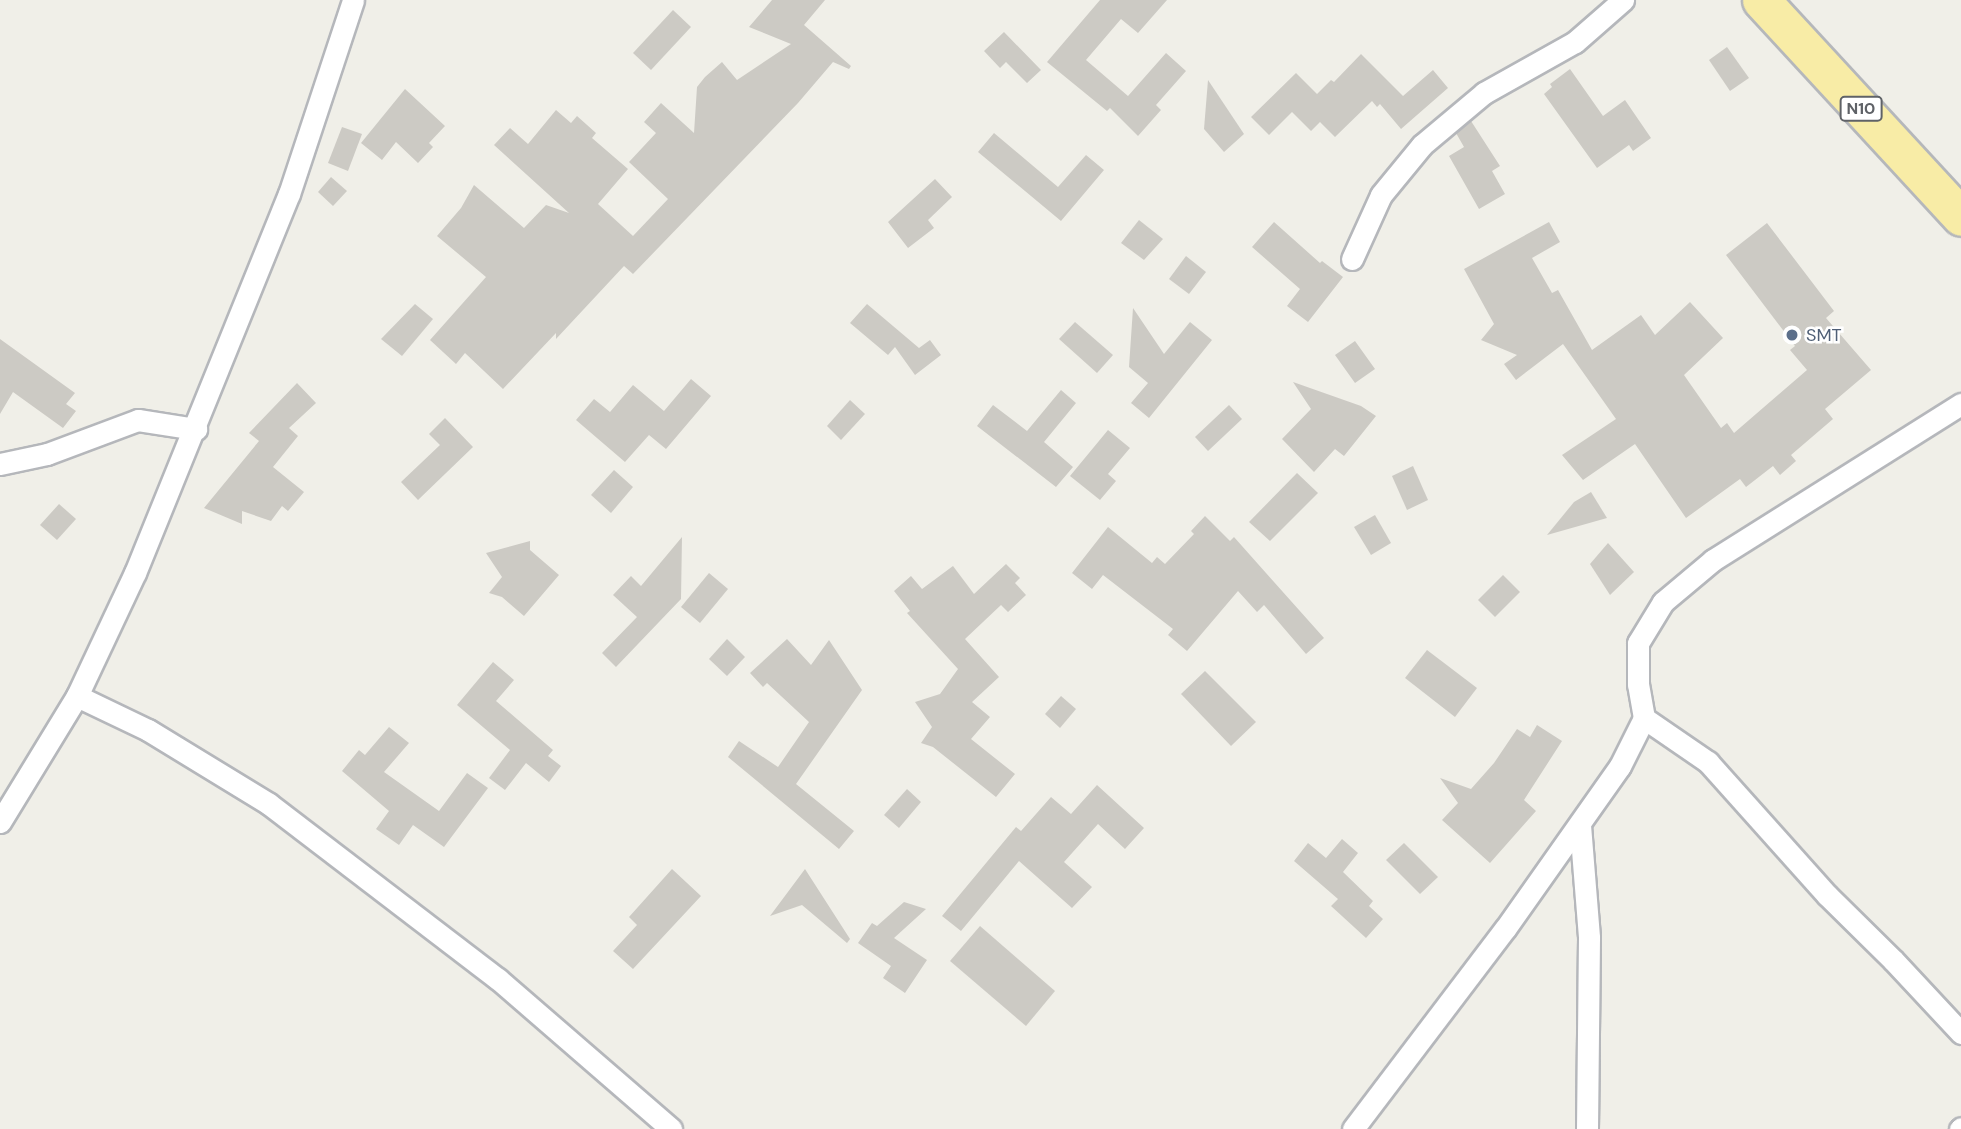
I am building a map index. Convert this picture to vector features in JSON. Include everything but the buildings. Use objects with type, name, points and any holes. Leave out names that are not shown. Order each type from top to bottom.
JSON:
[{"type":"highway","name":"N10","points":[[1761,0],[1961,216]]},
{"type":"street","points":[[0,822],[76,696],[135,573],[196,429],[289,194],[354,0]]},
{"type":"street","points":[[1352,259],[1381,195],[1422,145],[1484,93],[1575,42],[1623,0]]},
{"type":"street","points":[[1353,1129],[1580,825],[1620,766],[1644,718],[1638,684],[1638,643],[1663,602],[1713,560],[1961,404]]},
{"type":"street","points":[[0,464],[47,454],[138,420],[196,429]]},
{"type":"street","points":[[76,696],[148,730],[269,804],[498,979],[671,1129]]},
{"type":"street","points":[[1644,718],[1708,762],[1827,895],[1961,1033]]},
{"type":"street","points":[[1580,825],[1589,938],[1587,1129]]},
{"type":"place","name":"SMT","points":[[1792,335]]}]
